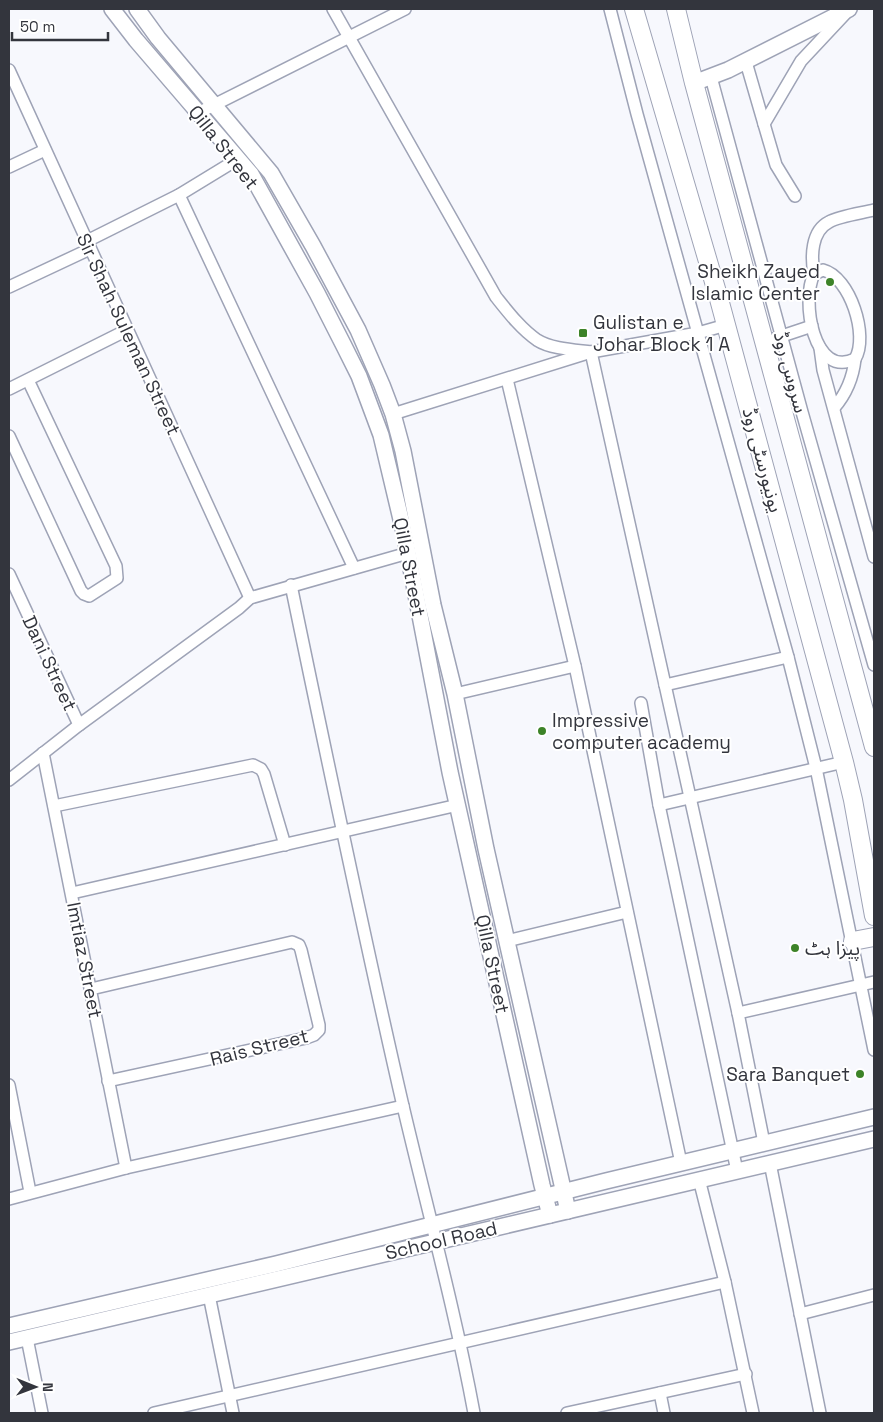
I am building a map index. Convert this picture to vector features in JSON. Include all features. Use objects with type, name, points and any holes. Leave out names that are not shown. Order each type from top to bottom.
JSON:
[{"type":"main road","name":"یونیورسٹی روڈ","points":[[634,9],[726,325],[844,762],[853,800],[874,916]]},
{"type":"main road","name":"یونیورسٹی روڈ","points":[[676,9],[717,169],[874,747]]},
{"type":"main road","points":[[853,941],[874,937]]},
{"type":"street","name":"Qilla Street","points":[[112,9],[251,174],[341,339],[359,376],[381,435],[408,553],[458,805],[550,1215]]},
{"type":"street","name":"Qilla Street","points":[[137,9],[158,38],[271,173],[314,246],[358,330],[393,414],[403,451],[433,605],[568,1211]]},
{"type":"street","points":[[333,9],[496,297],[513,318],[538,341],[565,349],[591,352]]},
{"type":"street","points":[[198,113],[406,9]]},
{"type":"street","points":[[610,9],[637,114],[788,657],[816,768],[874,1050]]},
{"type":"street","points":[[694,83],[746,62],[849,9]]},
{"type":"street","points":[[764,124],[801,61],[849,9]]},
{"type":"street","points":[[746,62],[776,165],[795,196]]},
{"type":"street","name":"Sir Shah Suleman Street","points":[[9,70],[250,598]]},
{"type":"street","name":"سروس روڈ","points":[[711,77],[874,665]]},
{"type":"street","points":[[9,167],[45,150]]},
{"type":"street","points":[[9,287],[180,195],[238,159]]},
{"type":"street","points":[[717,169],[735,166]]},
{"type":"street","points":[[180,195],[354,568]]},
{"type":"street","points":[[874,210],[829,221],[821,228],[814,242],[812,261],[814,274],[808,298],[812,326],[820,348],[823,370],[874,557]]},
{"type":"street","points":[[814,274],[827,271],[837,278],[848,292],[858,327],[859,347],[849,385],[842,399],[834,408]]},
{"type":"street","points":[[393,414],[591,352],[698,333],[726,325]]},
{"type":"street","points":[[764,342],[812,326]]},
{"type":"street","points":[[9,389],[127,330]]},
{"type":"street","points":[[341,339],[358,330]]},
{"type":"street","points":[[820,348],[826,356],[836,362],[843,363],[855,359]]},
{"type":"street","points":[[591,352],[738,1014],[764,1143]]},
{"type":"street","points":[[507,379],[574,666],[682,1163]]},
{"type":"street","points":[[9,436],[81,591],[89,596],[117,578],[117,569],[28,380]]},
{"type":"street","points":[[9,780],[79,725],[250,598],[408,553]]},
{"type":"street","name":"Dani Street","points":[[9,574],[79,725]]},
{"type":"street","points":[[291,585],[342,832],[403,1106],[461,1342],[474,1413]]},
{"type":"street","points":[[665,685],[788,657]]},
{"type":"street","points":[[454,694],[574,666]]},
{"type":"street","points":[[641,703],[659,805],[737,1170]]},
{"type":"street","name":"Imtiaz Street","points":[[43,753],[126,1168]]},
{"type":"street","points":[[659,805],[844,762]]},
{"type":"street","points":[[54,806],[253,765],[261,769],[264,774],[285,845]]},
{"type":"street","points":[[72,893],[458,805]]},
{"type":"street","points":[[507,941],[627,912]]},
{"type":"street","name":"Rais Street","points":[[91,990],[292,942],[298,945],[301,950],[319,1024],[319,1030],[314,1035],[306,1038],[108,1080]]},
{"type":"street","points":[[738,1014],[874,982]]},
{"type":"street","points":[[9,1086],[30,1192]]},
{"type":"street","points":[[9,1198],[126,1168],[403,1106]]},
{"type":"street","name":"School Road","points":[[9,1326],[276,1264],[545,1196],[874,1117]]},
{"type":"street","name":"School Road","points":[[9,1342],[874,1138]]},
{"type":"street","points":[[770,1163],[820,1413]]},
{"type":"street","points":[[699,1179],[725,1282],[753,1413]]},
{"type":"street","points":[[154,1413],[725,1282]]},
{"type":"street","points":[[800,1314],[874,1294]]},
{"type":"street","points":[[209,1295],[233,1413]]},
{"type":"street","points":[[26,1338],[42,1413]]},
{"type":"street","points":[[569,1413],[746,1374]]},
{"type":"street","points":[[660,1393],[664,1413]]},
{"type":"place","name":"Sheikh Zayed Islamic Center","points":[[830,282]]},
{"type":"place","name":"Gulistan e Johar Block 1 A","points":[[583,333]]},
{"type":"place","name":"Impressive computer academy","points":[[542,731]]},
{"type":"place","name":"پیزا ہٹ","points":[[795,948]]},
{"type":"place","name":"Sara Banquet","points":[[860,1074]]}]
